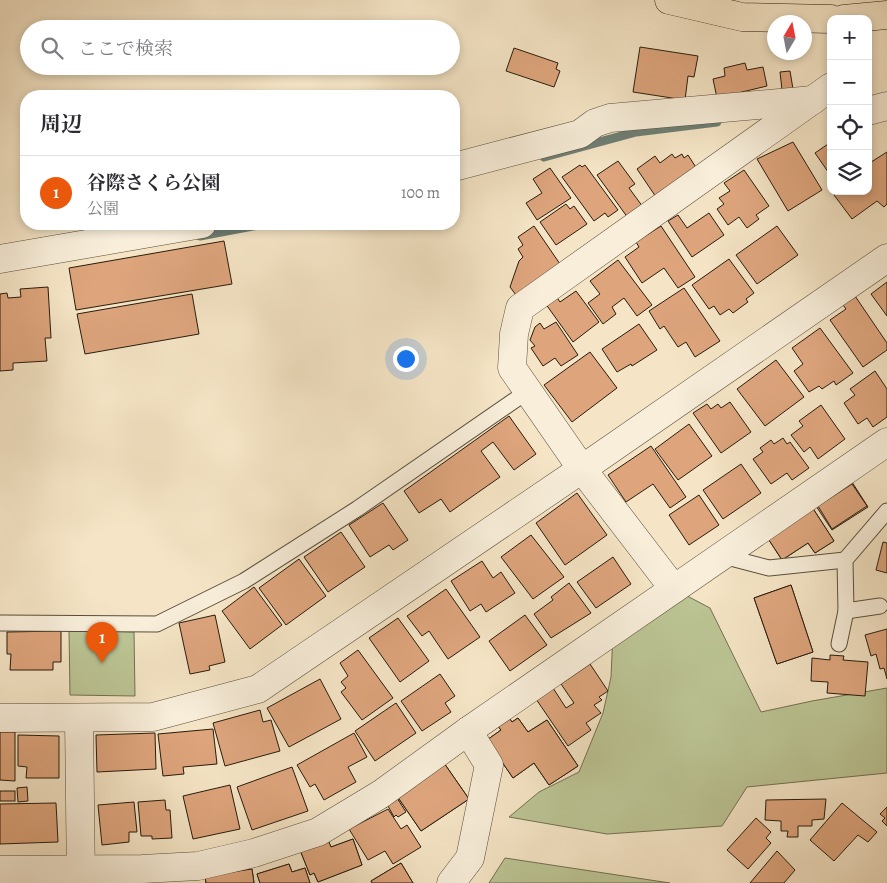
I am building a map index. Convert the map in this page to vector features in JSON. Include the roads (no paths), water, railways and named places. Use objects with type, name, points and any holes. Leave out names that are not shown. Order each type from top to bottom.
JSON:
[{"type":"main road","points":[[669,0],[742,17],[827,19]]},
{"type":"main road","points":[[872,16],[887,15]]},
{"type":"street","points":[[460,165],[580,134],[595,123],[610,118],[825,97]]},
{"type":"street","points":[[674,589],[582,469],[512,368],[514,334],[520,308],[825,97]]},
{"type":"street","points":[[872,110],[887,106]]},
{"type":"street","points":[[0,259],[167,230]]},
{"type":"street","points":[[0,718],[79,719],[153,717],[258,689],[582,469],[887,258]]},
{"type":"street","points":[[0,870],[81,876],[198,866],[254,852],[318,832],[381,794],[674,589],[886,450]]},
{"type":"street","points":[[79,719],[81,876]]},
{"type":"street","points":[[451,883],[470,858],[488,765],[468,732]]},
{"type":"lane","points":[[0,623],[157,624],[244,581],[357,509],[528,391]]},
{"type":"lane","points":[[839,644],[846,611],[845,560],[887,511]]},
{"type":"lane","points":[[723,556],[770,568],[845,560]]},
{"type":"lane","points":[[846,611],[880,606]]},
{"type":"waterway","points":[[544,157],[636,132],[717,122]]},
{"type":"waterway","points":[[200,236],[232,230]]},
{"type":"place","name":"谷際さくら公園","points":[[102,663]]}]
